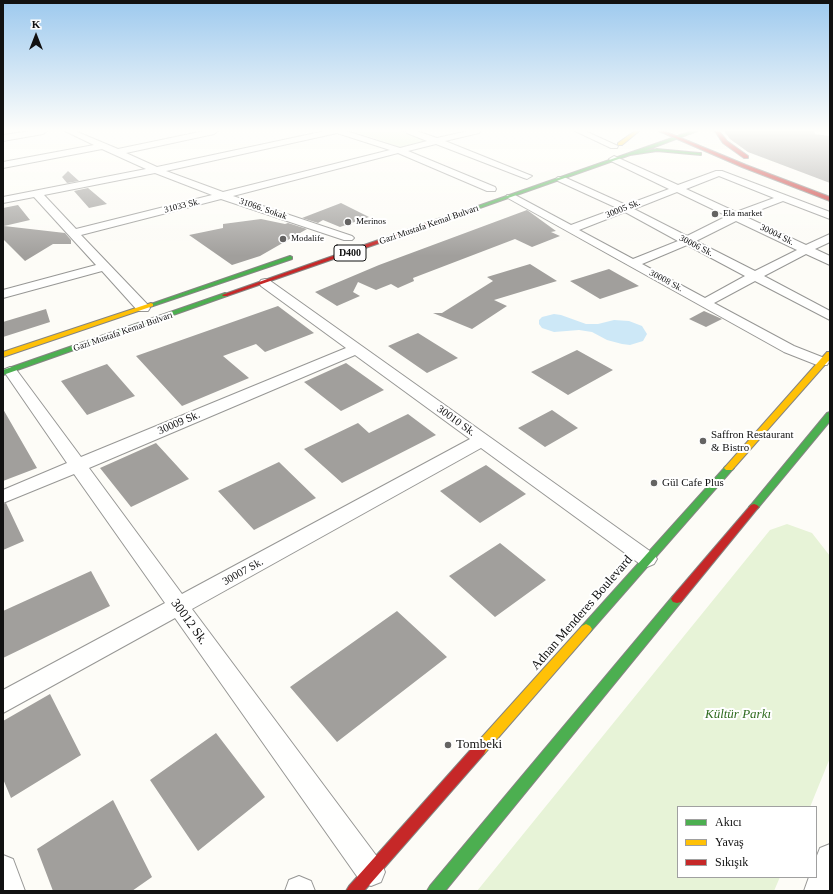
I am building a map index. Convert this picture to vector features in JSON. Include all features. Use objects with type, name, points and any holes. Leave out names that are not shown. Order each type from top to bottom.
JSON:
[{"type":"main road","name":"Gazi Mustafa Kemal Bulvarı","points":[[7,372],[578,173]]},
{"type":"main road","points":[[770,173],[830,199]]},
{"type":"main road","points":[[513,181],[530,174]]},
{"type":"main road","name":"Gazi Mustafa Kemal Bulvarı","points":[[476,194],[495,187]]},
{"type":"main road","name":"D400","points":[[333,243],[352,237]]},
{"type":"main road","name":"Gazi Mustafa Kemal Bulvarı","points":[[3,355],[297,256]]},
{"type":"main road","name":"Adnan Menderes Boulevard","points":[[354,891],[826,358]]},
{"type":"main road","points":[[435,891],[830,415]]},
{"type":"street","points":[[3,200],[142,173]]},
{"type":"street","name":"31066. Sokak","points":[[163,173],[223,196],[352,237]]},
{"type":"street","name":"31033 Sk.","points":[[75,233],[312,173]]},
{"type":"street","points":[[458,173],[495,187]]},
{"type":"street","name":"30004 Sk.","points":[[642,173],[830,261]]},
{"type":"street","name":"30005 Sk.","points":[[571,229],[674,188],[718,173]]},
{"type":"street","name":"30005 Sk.","points":[[722,173],[782,198]]},
{"type":"street","name":"30006 Sk.","points":[[561,179],[625,208],[830,316]]},
{"type":"street","points":[[36,193],[75,233],[143,308]]},
{"type":"street","name":"30008 Sk.","points":[[511,197],[706,302],[789,349],[826,358]]},
{"type":"street","points":[[634,263],[687,241],[736,216],[782,198],[830,216]]},
{"type":"street","points":[[706,302],[830,237]]},
{"type":"street","points":[[3,294],[105,266]]},
{"type":"street","name":"30010 Sk.","points":[[265,283],[647,559]]},
{"type":"street","name":"30009 Sk.","points":[[3,497],[356,348]]},
{"type":"street","name":"30012 Sk.","points":[[7,372],[78,465],[371,872]]},
{"type":"street","name":"30007 Sk.","points":[[3,702],[482,440]]},
{"type":"street","points":[[818,891],[830,858]]},
{"type":"street","points":[[3,869],[11,891]]},
{"type":"green space","name":"Kültür Parkı","points":[[787,524],[812,533],[830,556],[830,758],[810,806],[677,806],[677,878],[780,878],[774,891],[477,891],[770,530]]},
{"type":"water","points":[[554,314],[586,324],[598,324],[614,320],[629,321],[642,326],[647,334],[643,341],[630,345],[607,340],[592,332],[579,330],[554,332],[542,328],[539,324],[539,320],[542,317]]},
{"type":"building","points":[[66,173],[70,173],[79,181],[67,183],[62,177]]},
{"type":"building","points":[[803,173],[830,173],[830,183]]},
{"type":"building","points":[[88,188],[107,204],[89,208],[74,191]]},
{"type":"building","points":[[341,203],[369,217],[340,227],[323,220],[318,223],[302,218]]},
{"type":"building","points":[[18,205],[30,220],[4,226],[65,233],[71,240],[71,244],[53,244],[25,261],[3,239],[3,208]]},
{"type":"building","points":[[527,210],[556,231],[551,232],[560,236],[532,247],[515,239],[413,278],[414,281],[398,288],[391,284],[376,290],[358,282],[353,292],[360,296],[337,306],[315,292],[379,265]]},
{"type":"building","points":[[261,219],[285,224],[288,223],[307,229],[260,256],[232,265],[189,235],[223,228],[223,224]]},
{"type":"building","points":[[530,264],[557,281],[494,300],[507,306],[472,329],[433,313],[442,313],[493,281],[487,277]]},
{"type":"building","points":[[609,269],[639,286],[600,299],[570,281]]},
{"type":"building","points":[[278,306],[314,333],[265,352],[256,344],[223,356],[249,378],[182,406],[136,356]]},
{"type":"building","points":[[46,309],[50,322],[3,337],[3,322]]},
{"type":"building","points":[[704,311],[722,319],[706,327],[689,319]]},
{"type":"building","points":[[418,333],[458,358],[427,373],[388,346]]},
{"type":"building","points":[[577,350],[613,370],[568,395],[531,372]]},
{"type":"building","points":[[346,363],[384,390],[341,411],[304,382]]},
{"type":"building","points":[[107,364],[135,396],[87,415],[61,381]]},
{"type":"building","points":[[3,409],[37,468],[3,481]]},
{"type":"building","points":[[552,410],[578,428],[545,447],[518,428]]},
{"type":"building","points":[[408,414],[436,435],[342,483],[304,449],[358,423],[369,433]]},
{"type":"building","points":[[156,443],[189,479],[131,507],[100,468]]},
{"type":"building","points":[[279,462],[316,498],[254,530],[218,491]]},
{"type":"building","points":[[486,465],[526,494],[480,523],[440,491]]},
{"type":"building","points":[[6,503],[24,541],[3,550],[3,504]]},
{"type":"building","points":[[500,543],[546,580],[495,617],[449,576]]},
{"type":"building","points":[[91,571],[110,606],[3,658],[3,611]]},
{"type":"building","points":[[397,611],[447,657],[337,742],[290,687]]},
{"type":"building","points":[[50,694],[81,755],[11,798],[3,779],[3,721]]},
{"type":"building","points":[[216,733],[265,797],[198,851],[150,780]]},
{"type":"building","points":[[113,800],[152,877],[132,891],[53,891],[37,849]]},
{"type":"traffic: fast","points":[[441,220],[576,173]]},
{"type":"traffic: fast","points":[[151,305],[290,258]]},
{"type":"traffic: fast","points":[[3,373],[225,295]]},
{"type":"traffic: fast","points":[[754,507],[830,415]]},
{"type":"traffic: fast","points":[[586,629],[729,468]]},
{"type":"traffic: fast","points":[[435,891],[677,599]]},
{"type":"traffic: slow","points":[[3,355],[151,305]]},
{"type":"traffic: slow","points":[[729,468],[830,354]]},
{"type":"traffic: slow","points":[[479,750],[586,629]]},
{"type":"traffic: jam","points":[[762,173],[830,199]]},
{"type":"traffic: jam","points":[[225,295],[441,220]]},
{"type":"traffic: jam","points":[[677,599],[754,507]]},
{"type":"traffic: jam","points":[[354,891],[479,750]]},
{"type":"place","name":"Ela market","points":[[715,214]]},
{"type":"place","name":"Merinos","points":[[348,222]]},
{"type":"place","name":"Modalife","points":[[283,239]]},
{"type":"place","name":"Saffron Restaurant & Bistro","points":[[703,441]]},
{"type":"place","name":"Gül Cafe Plus","points":[[654,483]]},
{"type":"place","name":"Tombeki","points":[[448,745]]}]
